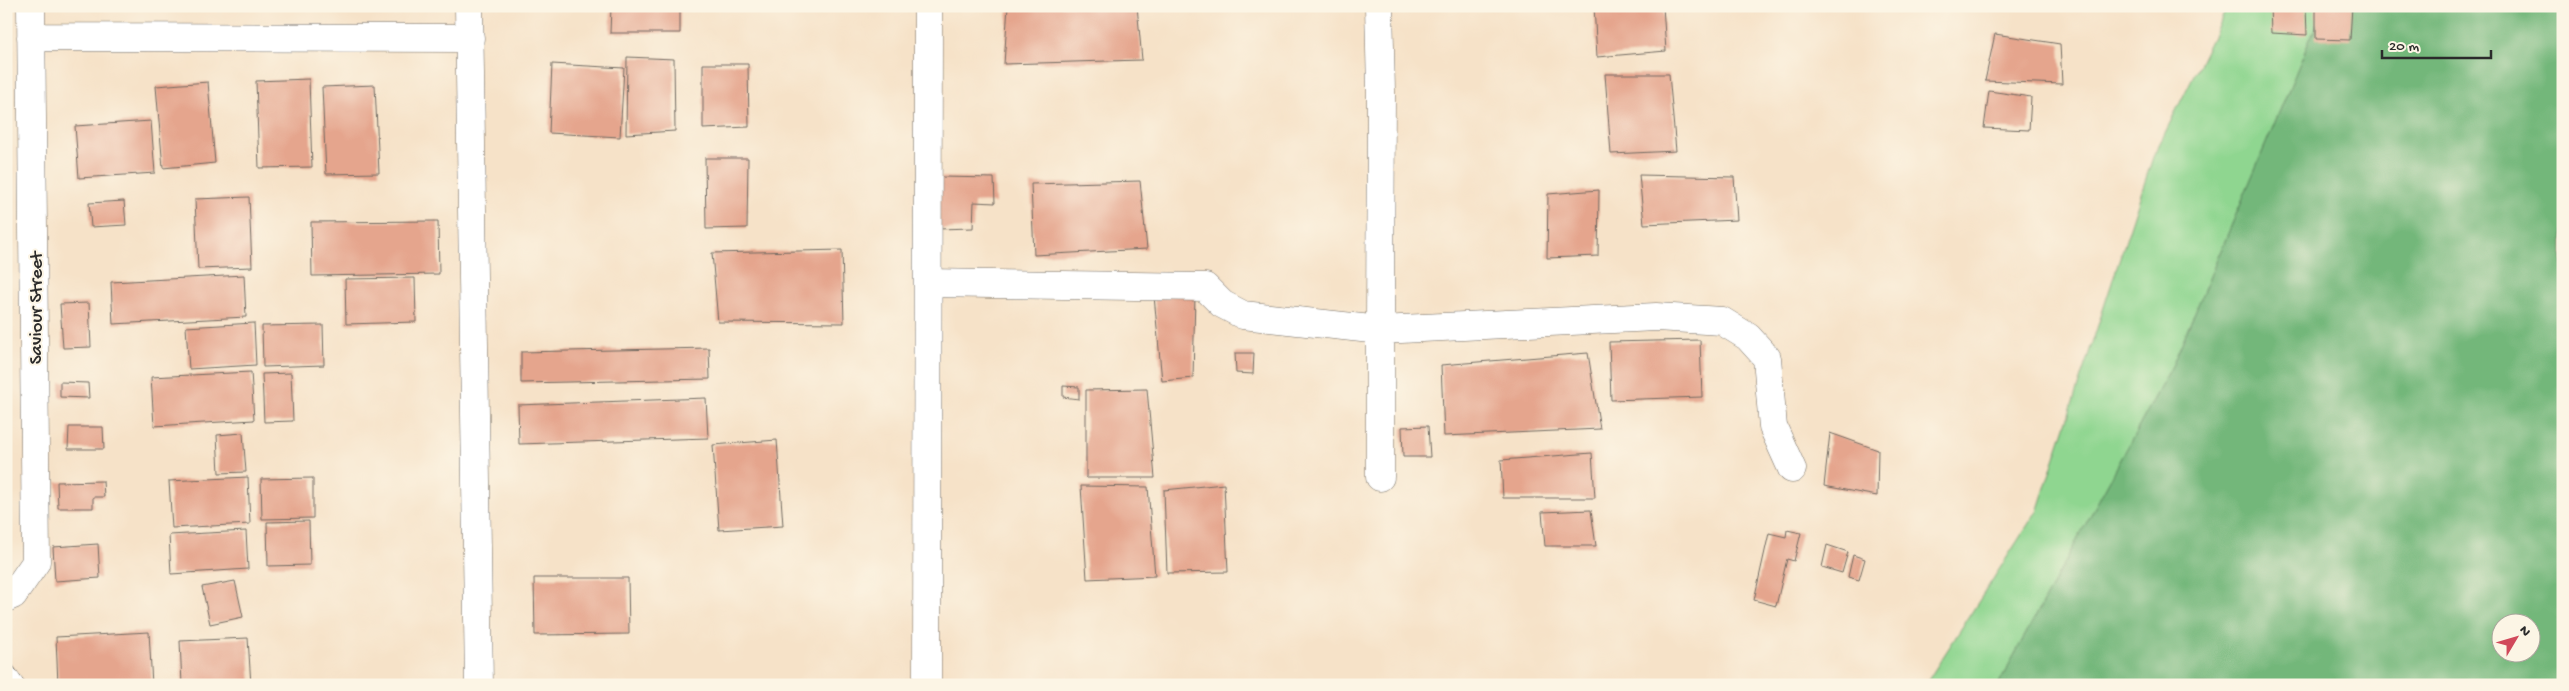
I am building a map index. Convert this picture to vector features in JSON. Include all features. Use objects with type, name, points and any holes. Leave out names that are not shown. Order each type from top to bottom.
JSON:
[{"type":"street","name":"Saviour Street","points":[[6,598],[12,595],[36,562],[31,6]]},
{"type":"street","points":[[469,6],[480,685]]},
{"type":"street","points":[[927,685],[928,6]]},
{"type":"street","points":[[1379,6],[1382,91],[1380,477]]},
{"type":"street","points":[[32,37],[470,38]]},
{"type":"street","points":[[928,283],[1205,287],[1222,304],[1243,315],[1380,330],[1656,317],[1722,321],[1748,337],[1767,358],[1773,427],[1792,469]]},
{"type":"lane","points":[[6,670],[17,685]]},
{"type":"green space","points":[[2228,6],[2324,6],[2173,364],[1998,685],[1925,685],[2038,509],[2153,157]]},
{"type":"green space","points":[[2324,6],[2563,6],[2563,685],[1998,685],[2173,364]]},
{"type":"building","points":[[611,6],[680,6],[680,33],[610,33]]},
{"type":"building","points":[[1008,6],[1137,6],[1142,60],[1004,64]]},
{"type":"building","points":[[1594,6],[1663,6],[1666,51],[1597,57]]},
{"type":"building","points":[[2270,6],[2306,6],[2307,35],[2271,33]]},
{"type":"building","points":[[2316,6],[2352,6],[2350,40],[2316,39]]},
{"type":"building","points":[[1995,34],[2060,44],[2062,84],[1985,81]]},
{"type":"building","points":[[627,57],[674,59],[675,131],[626,134]]},
{"type":"building","points":[[552,64],[624,68],[620,137],[549,133]]},
{"type":"building","points":[[703,64],[748,64],[749,127],[703,129]]},
{"type":"building","points":[[1605,74],[1669,74],[1676,151],[1611,154]]},
{"type":"building","points":[[309,79],[312,167],[259,168],[256,81]]},
{"type":"building","points":[[208,82],[215,163],[163,168],[156,86]]},
{"type":"building","points":[[375,85],[379,173],[326,174],[322,87]]},
{"type":"building","points":[[1989,91],[2031,97],[2029,130],[1984,128]]},
{"type":"building","points":[[151,121],[155,173],[79,178],[75,126]]},
{"type":"building","points":[[705,158],[748,158],[747,228],[706,229]]},
{"type":"building","points":[[1639,175],[1734,177],[1737,220],[1644,224]]},
{"type":"building","points":[[941,177],[994,178],[995,203],[974,202],[973,228],[938,229]]},
{"type":"building","points":[[1140,181],[1147,249],[1034,255],[1031,184]]},
{"type":"building","points":[[1599,190],[1598,256],[1547,258],[1548,194]]},
{"type":"building","points":[[249,197],[252,267],[198,269],[195,199]]},
{"type":"building","points":[[124,201],[126,225],[91,227],[89,203]]},
{"type":"building","points":[[438,221],[439,274],[312,276],[311,222]]},
{"type":"building","points":[[842,250],[844,323],[718,322],[712,253]]},
{"type":"building","points":[[244,275],[246,317],[113,324],[111,282]]},
{"type":"building","points":[[415,278],[416,322],[346,324],[345,279]]},
{"type":"building","points":[[1195,295],[1193,378],[1162,381],[1154,296]]},
{"type":"building","points":[[89,303],[91,347],[63,348],[60,304]]},
{"type":"building","points":[[254,323],[256,365],[189,369],[186,327]]},
{"type":"building","points":[[323,325],[324,365],[263,367],[262,326]]},
{"type":"building","points":[[1700,340],[1702,397],[1611,400],[1609,342]]},
{"type":"building","points":[[709,348],[710,379],[521,383],[521,352]]},
{"type":"building","points":[[1235,353],[1254,353],[1253,374],[1236,373]]},
{"type":"building","points":[[1588,353],[1600,429],[1444,436],[1441,365]]},
{"type":"building","points":[[251,372],[254,420],[154,426],[151,377]]},
{"type":"building","points":[[291,373],[293,421],[264,422],[262,374]]},
{"type":"building","points":[[60,382],[88,383],[89,398],[60,397]]},
{"type":"building","points":[[1063,386],[1079,387],[1079,399],[1063,397]]},
{"type":"building","points":[[1147,389],[1155,478],[1086,478],[1086,390]]},
{"type":"building","points":[[706,398],[708,438],[519,444],[518,405]]},
{"type":"building","points":[[1428,426],[1430,457],[1403,457],[1402,427]]},
{"type":"building","points":[[69,427],[103,427],[104,449],[68,449]]},
{"type":"building","points":[[243,433],[246,472],[219,473],[217,435]]},
{"type":"building","points":[[1830,433],[1878,450],[1877,496],[1824,486]]},
{"type":"building","points":[[777,440],[783,526],[719,530],[713,445]]},
{"type":"building","points":[[1592,453],[1595,498],[1503,498],[1501,460]]},
{"type":"building","points":[[248,477],[250,524],[172,528],[169,481]]},
{"type":"building","points":[[313,478],[313,518],[262,519],[261,479]]},
{"type":"building","points":[[103,481],[104,497],[93,497],[93,508],[58,508],[57,482]]},
{"type":"building","points":[[1224,484],[1228,572],[1167,573],[1164,490]]},
{"type":"building","points":[[1081,486],[1148,487],[1155,576],[1087,579]]},
{"type":"building","points":[[1591,510],[1596,546],[1545,546],[1542,512]]},
{"type":"building","points":[[309,521],[310,565],[268,566],[267,522]]},
{"type":"building","points":[[1787,530],[1801,533],[1794,561],[1787,559],[1776,606],[1754,600],[1769,533],[1786,537]]},
{"type":"building","points":[[246,531],[248,569],[171,574],[169,535]]},
{"type":"building","points":[[98,544],[100,578],[55,581],[53,547]]},
{"type":"building","points":[[1827,545],[1848,552],[1842,573],[1822,567]]},
{"type":"building","points":[[1853,555],[1865,559],[1859,580],[1848,577]]},
{"type":"building","points":[[534,578],[628,578],[629,634],[535,635]]},
{"type":"building","points":[[235,581],[243,617],[210,624],[202,587]]},
{"type":"building","points":[[149,632],[152,685],[58,685],[56,637]]},
{"type":"building","points":[[248,638],[251,685],[182,685],[180,641]]}]
